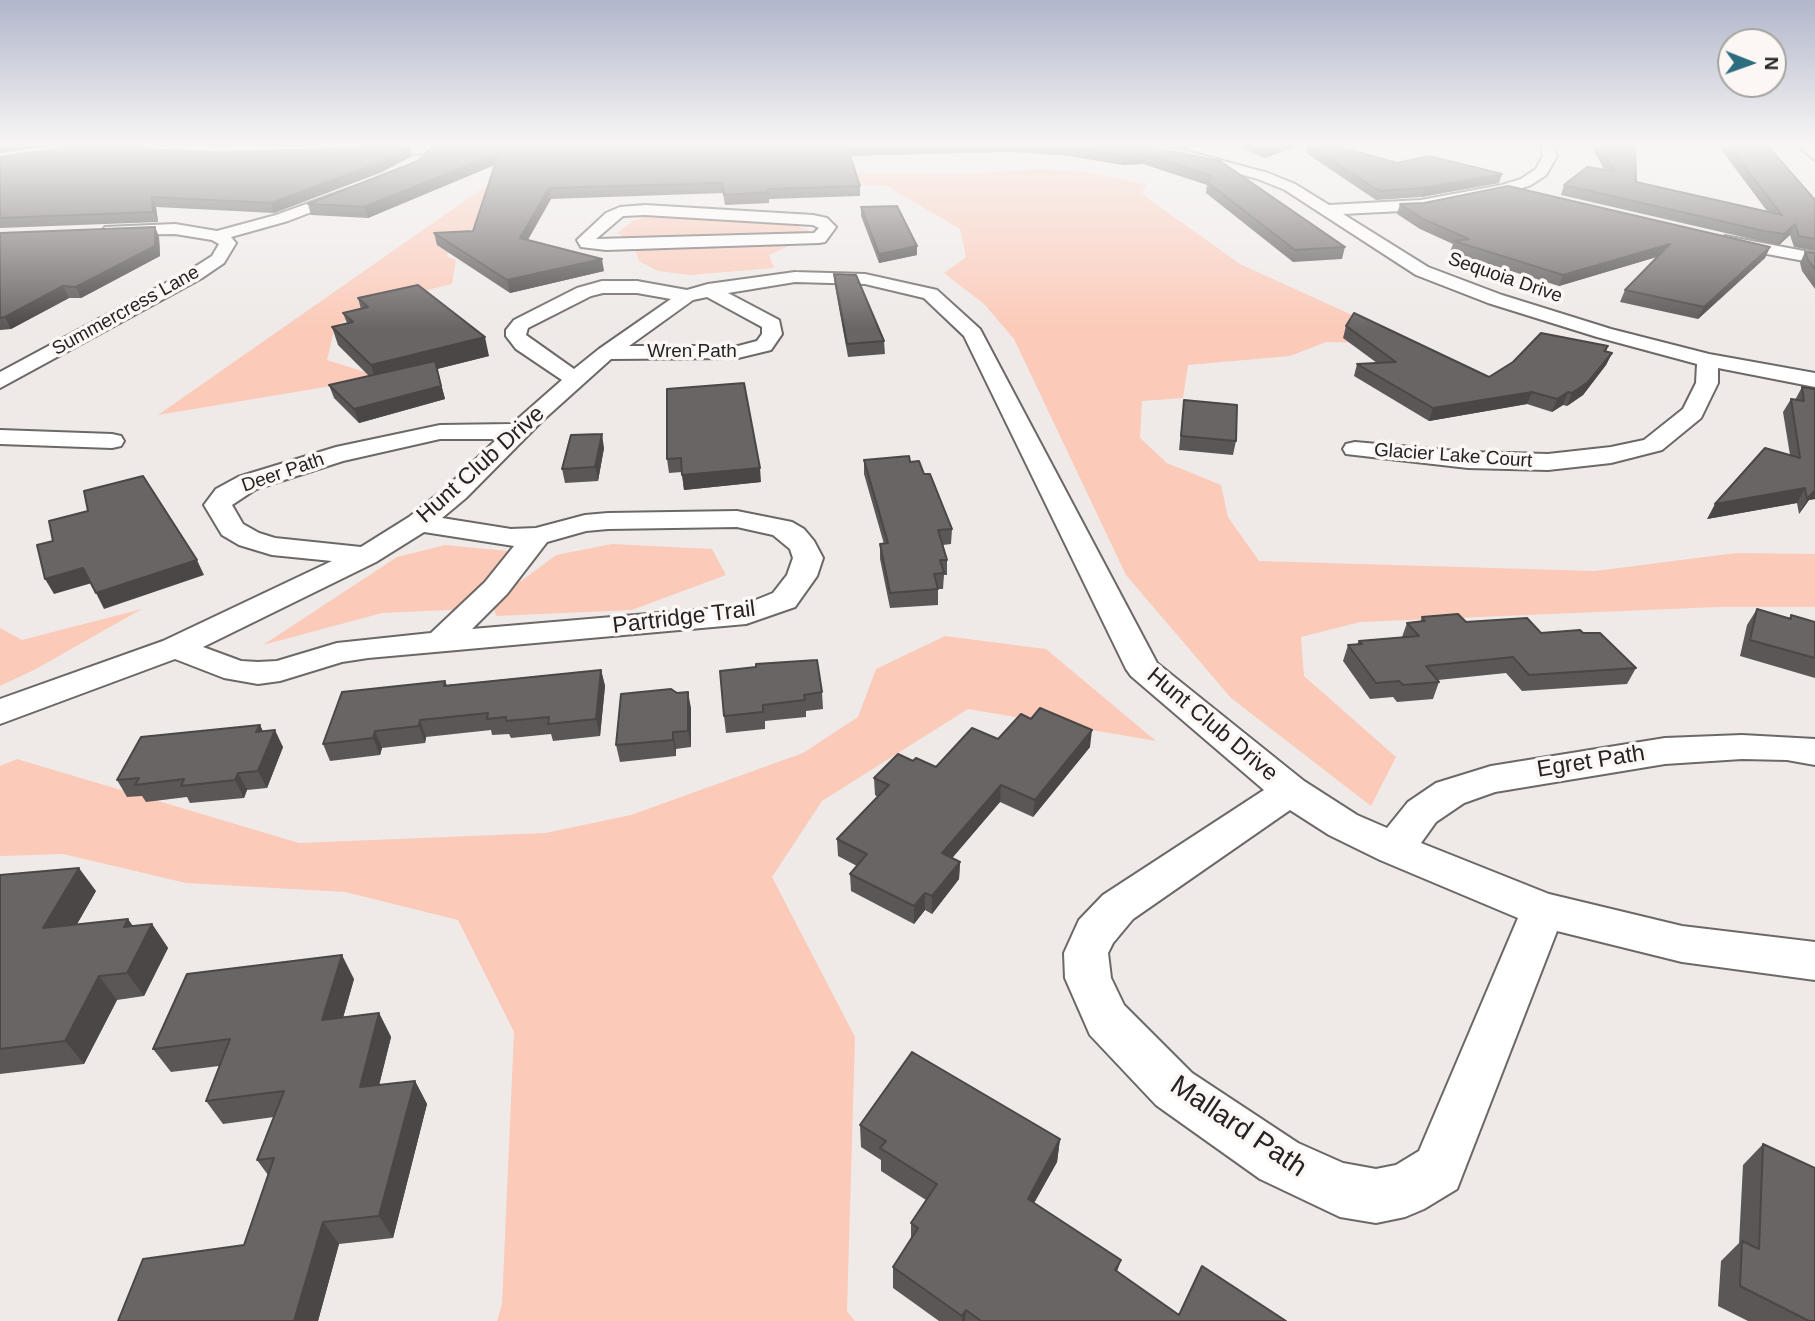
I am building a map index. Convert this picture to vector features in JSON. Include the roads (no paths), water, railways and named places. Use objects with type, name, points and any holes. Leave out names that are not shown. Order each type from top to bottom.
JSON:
[{"type":"street","points":[[217,236],[282,218],[314,206]]},
{"type":"street","name":"Sequoia Drive","points":[[1318,206],[1422,271],[1507,302],[1604,333],[1708,360],[1815,380]]},
{"type":"street","points":[[1326,211],[1411,206]]},
{"type":"street","points":[[795,277],[818,246],[819,238],[828,227],[821,221],[645,210],[612,216],[584,240],[587,243],[606,245],[819,238]]},
{"type":"street","name":"Summercress Lane","points":[[0,381],[196,274],[218,259],[228,243],[217,236],[174,229],[91,232]]},
{"type":"street","points":[[1705,236],[1815,258]]},
{"type":"street","name":"Hunt Club Drive","points":[[0,712],[175,648],[366,556],[419,523],[457,492],[519,431],[606,353],[697,293],[795,277],[865,279],[930,294],[973,333],[1143,669],[1290,792],[1343,825],[1394,849],[1543,910],[1682,944],[1815,961]]},
{"type":"street","points":[[576,380],[523,345],[516,336],[516,330],[521,324],[584,292],[602,287],[637,286],[697,293]]},
{"type":"street","name":"Wren Path","points":[[606,353],[738,352],[764,346],[772,334],[772,324],[697,293]]},
{"type":"street","name":"Glacier Lake Court","points":[[1355,449],[1468,460],[1548,462],[1611,455],[1653,445],[1693,413],[1707,383],[1708,360]]},
{"type":"street","points":[[0,363],[32,364]]},
{"type":"street","name":"Deer Path","points":[[366,556],[272,546],[249,539],[232,528],[218,505],[225,495],[247,483],[337,454],[440,432],[519,431]]},
{"type":"street","points":[[0,437],[112,441]]},
{"type":"street","name":"Partridge Trail","points":[[175,648],[236,671],[258,673],[280,671],[337,653],[441,641],[746,615],[785,600],[802,576],[808,558],[804,547],[782,528],[737,519],[608,521],[585,523],[537,536],[494,536],[419,523]]},
{"type":"street","points":[[441,641],[496,587],[537,536]]},
{"type":"street","name":"Egret Path","points":[[1394,849],[1422,812],[1450,793],[1491,779],[1665,751],[1742,747],[1815,752]]},
{"type":"street","name":"Mallard Path","points":[[1290,792],[1118,907],[1095,933],[1086,953],[1087,978],[1107,1020],[1174,1089],[1279,1161],[1340,1190],[1376,1196],[1396,1192],[1405,1190],[1438,1170],[1543,910]]}]
